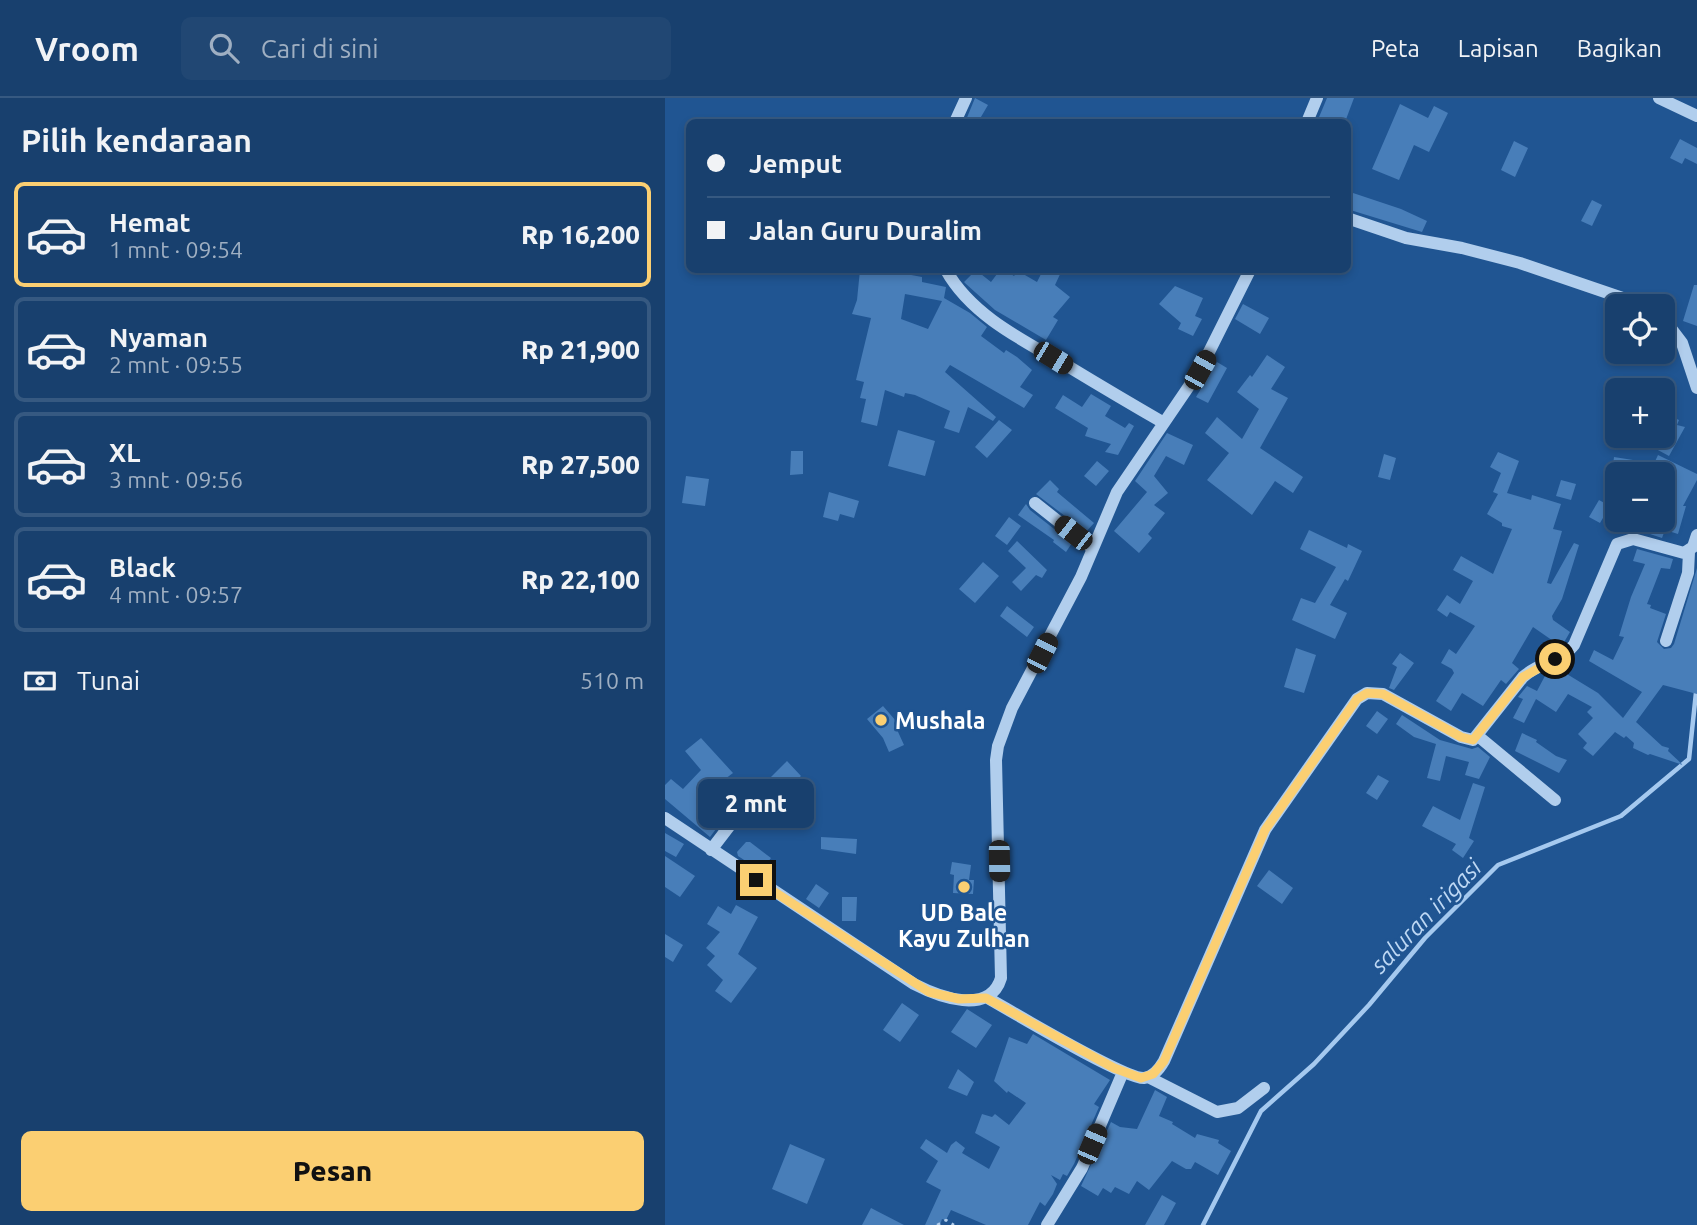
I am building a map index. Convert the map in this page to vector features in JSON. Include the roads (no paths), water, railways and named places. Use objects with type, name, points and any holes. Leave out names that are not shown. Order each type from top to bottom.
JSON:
[{"type":"street","points":[[956,119],[967,98]]},
{"type":"street","points":[[1308,119],[1317,98]]},
{"type":"street","points":[[1659,98],[1697,116]]},
{"type":"street","points":[[1351,219],[1406,238],[1462,248],[1520,263],[1611,294]]},
{"type":"street","points":[[948,273],[959,291],[979,311],[1031,345],[1164,423]]},
{"type":"street","points":[[986,998],[996,989],[1001,978],[996,775],[998,746],[1011,708],[1081,577],[1117,492],[1200,370],[1248,273]]},
{"type":"street","points":[[1675,334],[1682,343],[1697,388]]},
{"type":"street","points":[[1035,503],[1092,548]]},
{"type":"street","points":[[1666,641],[1688,573],[1689,552],[1697,536]]},
{"type":"street","points":[[1148,1077],[1164,1061],[1265,830],[1357,699],[1367,693],[1383,694],[1471,740],[1478,736],[1523,677],[1568,652],[1574,645],[1617,544],[1633,539],[1680,553],[1689,552]]},
{"type":"street","points":[[1478,736],[1555,800]]},
{"type":"street","points":[[711,850],[760,786]]},
{"type":"street","points":[[665,818],[929,992],[959,999],[986,998],[1123,1072],[1141,1078],[1148,1077],[1217,1112],[1238,1108],[1264,1088]]},
{"type":"street","points":[[1047,1225],[1082,1168],[1123,1072]]},
{"type":"waterway","name":"saluran irigasi","points":[[1203,1225],[1261,1111],[1314,1064],[1369,1005],[1425,938],[1498,865],[1621,816],[1689,759],[1697,683]]},
{"type":"place","name":"Mushala","points":[[881,720]]},
{"type":"place","name":"UD Bale Kayu Zulhan","points":[[964,887]]}]
